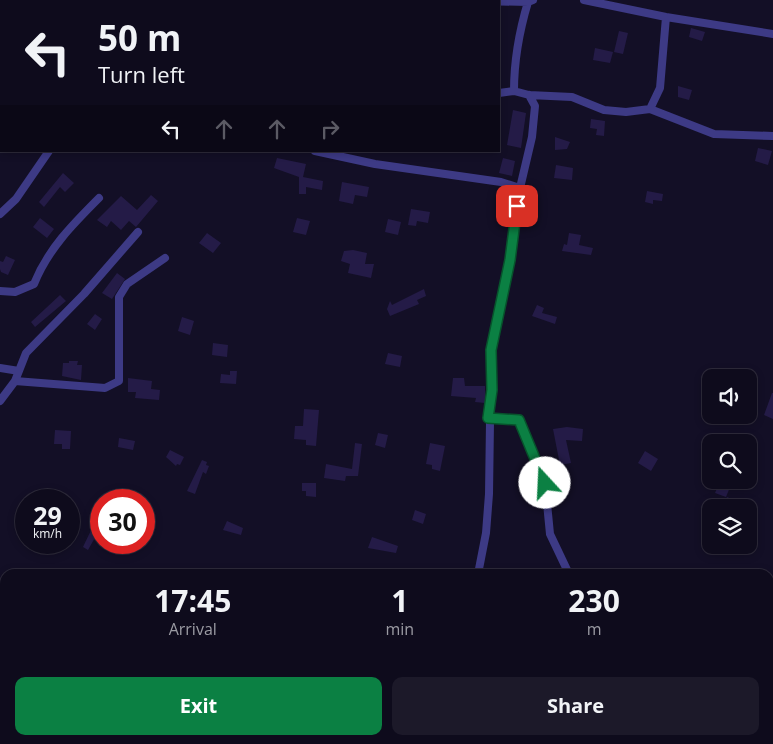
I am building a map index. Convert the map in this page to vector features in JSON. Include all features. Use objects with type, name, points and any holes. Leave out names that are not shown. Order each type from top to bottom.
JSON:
[{"type":"street","points":[[584,0],[666,17],[773,34]]},
{"type":"street","points":[[500,1],[530,1],[519,33],[514,68],[514,91]]},
{"type":"street","points":[[650,110],[660,88],[666,17]]},
{"type":"street","points":[[500,93],[514,91],[530,95],[572,98],[604,110],[626,112],[650,110],[714,134],[773,136]]},
{"type":"street","points":[[479,569],[486,533],[489,494],[488,418],[492,390],[491,350],[510,260],[520,188],[532,137],[535,106],[530,95]]},
{"type":"street","points":[[0,214],[16,199],[49,152]]},
{"type":"street","points":[[320,152],[375,164],[501,182],[520,188]]},
{"type":"street","points":[[0,291],[15,292],[34,284],[43,263],[70,227],[99,198]]},
{"type":"street","points":[[0,401],[15,381],[26,354],[84,294],[138,232]]},
{"type":"street","points":[[15,381],[105,388],[119,381],[119,297],[127,284],[165,258]]},
{"type":"street","points":[[0,368],[19,371]]},
{"type":"street","points":[[488,418],[519,420],[545,483],[550,534],[567,569]]},
{"type":"building","points":[[691,28],[705,32],[702,41],[689,37]]},
{"type":"building","points":[[619,31],[628,33],[623,54],[614,52]]},
{"type":"building","points":[[595,48],[613,52],[610,63],[593,60]]},
{"type":"building","points":[[678,86],[692,90],[689,100],[678,97]]},
{"type":"building","points":[[513,110],[526,113],[521,148],[507,145]]},
{"type":"building","points":[[591,119],[605,121],[604,136],[596,135],[597,129],[590,128]]},
{"type":"building","points":[[555,137],[570,142],[567,149],[555,150]]},
{"type":"building","points":[[758,148],[772,151],[768,165],[755,161]]},
{"type":"building","points":[[277,158],[306,164],[303,177],[323,181],[322,190],[306,187],[306,194],[299,194],[299,177],[274,168]]},
{"type":"building","points":[[503,158],[515,161],[512,176],[499,173]]},
{"type":"building","points":[[556,165],[573,168],[572,180],[554,178]]},
{"type":"building","points":[[63,173],[74,183],[65,192],[60,187],[44,207],[39,202]]},
{"type":"building","points":[[342,182],[369,187],[367,197],[355,195],[353,204],[339,201]]},
{"type":"building","points":[[647,191],[663,194],[662,201],[653,200],[653,204],[645,202]]},
{"type":"building","points":[[151,195],[158,201],[136,227],[129,221],[121,230],[111,221],[107,227],[97,220],[121,196],[137,210]]},
{"type":"building","points":[[411,209],[430,212],[428,223],[417,221],[416,226],[408,225]]},
{"type":"building","points":[[40,218],[54,229],[47,238],[33,227]]},
{"type":"building","points":[[297,218],[310,221],[306,235],[293,232]]},
{"type":"building","points":[[388,219],[401,222],[398,235],[385,232]]},
{"type":"building","points":[[207,233],[221,243],[213,253],[199,243]]},
{"type":"building","points":[[569,233],[581,235],[579,245],[593,248],[591,255],[562,251],[564,244],[567,245]]},
{"type":"building","points":[[353,250],[367,253],[365,264],[374,264],[371,278],[348,273],[350,264],[341,261],[344,251]]},
{"type":"building","points":[[6,256],[15,260],[8,275],[1,272],[0,269],[0,261],[3,262]]},
{"type":"building","points":[[117,273],[125,279],[112,299],[102,293]]},
{"type":"building","points":[[424,289],[426,296],[417,300],[419,304],[390,316],[387,309],[390,301],[392,305]]},
{"type":"building","points":[[60,295],[66,301],[35,327],[31,322]]},
{"type":"building","points":[[537,305],[544,308],[542,313],[557,317],[555,324],[532,316]]},
{"type":"building","points":[[95,314],[102,319],[95,330],[87,324]]},
{"type":"building","points":[[182,317],[194,321],[190,335],[178,331]]},
{"type":"building","points":[[213,343],[228,345],[227,357],[212,355]]},
{"type":"building","points":[[388,353],[402,356],[400,367],[385,364]]},
{"type":"building","points":[[69,361],[78,361],[77,365],[82,365],[81,380],[62,376],[63,363],[69,363]]},
{"type":"building","points":[[230,371],[237,371],[236,384],[220,383],[221,374],[230,375]]},
{"type":"building","points":[[128,378],[152,381],[151,389],[160,390],[159,400],[135,398],[136,392],[128,392]]},
{"type":"building","points":[[453,378],[464,378],[465,386],[485,386],[485,403],[475,402],[476,398],[451,396]]},
{"type":"building","points":[[773,393],[773,419],[764,415]]},
{"type":"building","points":[[304,409],[319,410],[316,446],[306,445],[306,440],[294,439],[295,426],[303,426]]},
{"type":"building","points":[[567,427],[583,429],[582,441],[566,440],[571,463],[560,465],[553,429]]},
{"type":"building","points":[[55,430],[71,431],[70,449],[62,449],[62,444],[54,444]]},
{"type":"building","points":[[378,433],[388,435],[385,448],[375,445]]},
{"type":"building","points":[[119,438],[135,441],[133,450],[118,447]]},
{"type":"building","points":[[355,443],[362,444],[358,476],[346,476],[345,481],[324,478],[326,464],[352,469]]},
{"type":"building","points":[[430,443],[445,446],[440,471],[432,469],[432,465],[426,464]]},
{"type":"building","points":[[170,450],[184,457],[180,465],[177,464],[176,466],[166,457]]},
{"type":"building","points":[[645,451],[658,459],[651,471],[638,463]]},
{"type":"building","points":[[202,460],[207,462],[206,465],[209,466],[206,474],[203,472],[195,494],[187,491]]},
{"type":"building","points":[[302,483],[316,483],[316,497],[306,496],[306,491],[302,491]]},
{"type":"building","points":[[717,489],[729,489],[726,497],[715,493]]},
{"type":"building","points":[[415,510],[426,514],[423,524],[412,520]]},
{"type":"building","points":[[227,521],[243,528],[241,535],[223,530]]},
{"type":"building","points":[[90,532],[90,546],[88,550],[83,547]]},
{"type":"building","points":[[372,537],[398,546],[396,553],[368,548]]},
{"type":"route","points":[[517,206],[510,260],[491,350],[492,390],[488,418],[519,420],[529,440],[545,483]]}]
